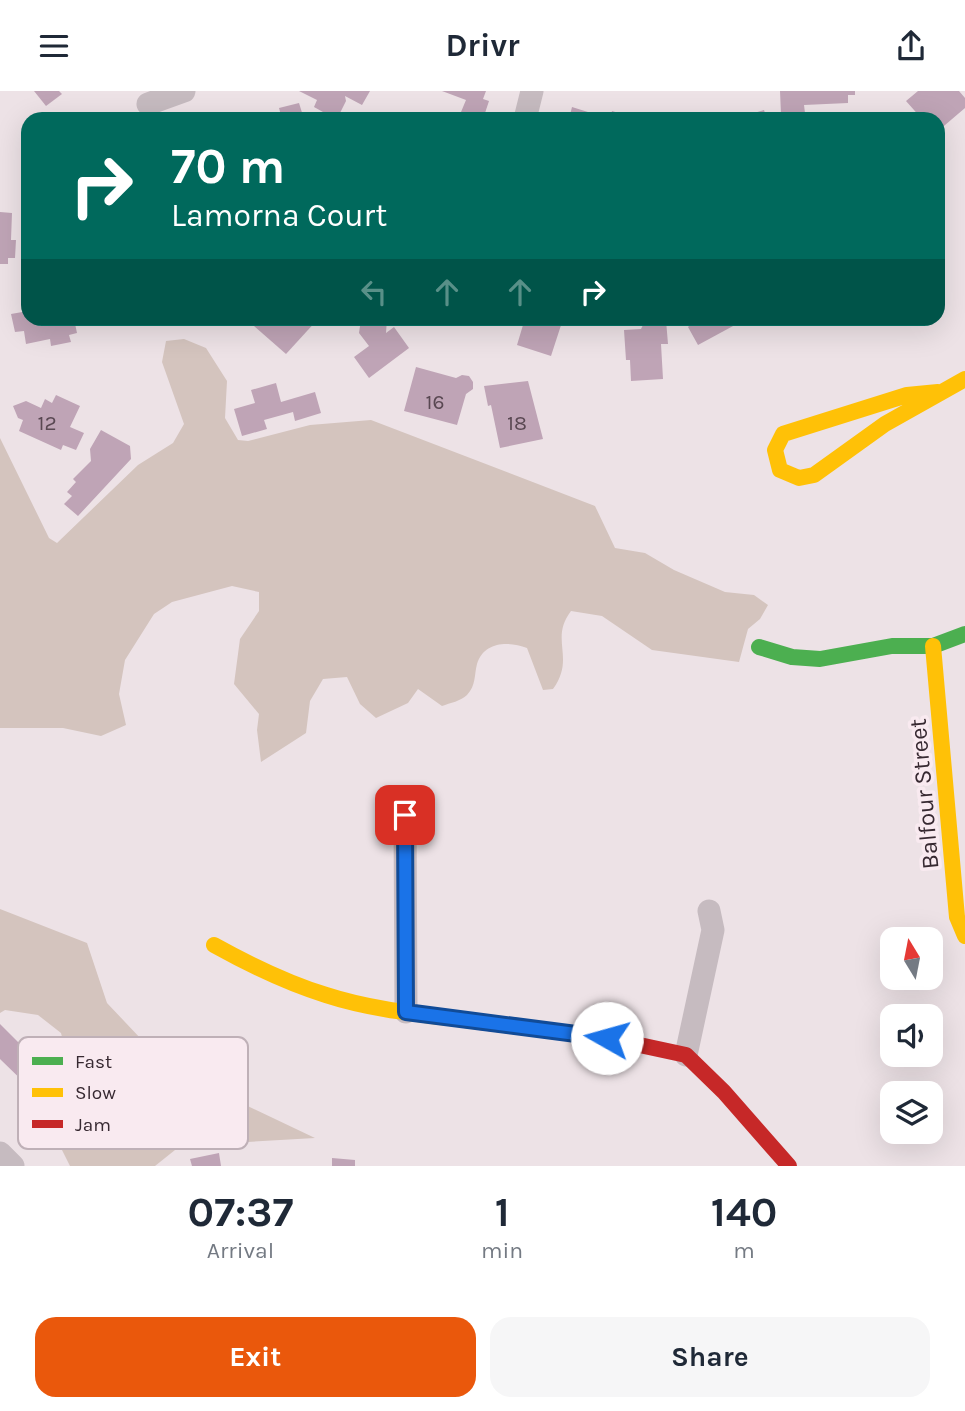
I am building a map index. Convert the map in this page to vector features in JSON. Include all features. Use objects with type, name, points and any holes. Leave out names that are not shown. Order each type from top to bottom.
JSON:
[{"type":"street","points":[[147,105],[184,91]]},
{"type":"street","points":[[527,112],[533,91]]},
{"type":"street","points":[[938,392],[907,395],[783,434],[775,450],[780,470],[799,478],[814,475],[885,424],[965,379]]},
{"type":"street","points":[[759,647],[792,657],[820,659],[892,646],[933,646],[965,634]]},
{"type":"street","name":"Balfour Street","points":[[933,646],[957,917],[965,936]]},
{"type":"street","points":[[405,815],[406,1012]]},
{"type":"street","points":[[686,1055],[713,930],[709,911]]},
{"type":"street","points":[[214,945],[253,967],[328,996],[406,1012],[607,1038],[686,1055],[724,1091],[789,1166]]},
{"type":"street","points":[[0,1153],[13,1166]]},
{"type":"shaded area","points":[[184,339],[206,348],[227,381],[225,418],[238,440],[248,441],[310,425],[371,420],[595,506],[615,548],[645,553],[674,570],[725,592],[754,595],[768,605],[760,619],[748,629],[739,662],[652,650],[602,616],[571,611],[562,631],[562,667],[553,689],[543,690],[527,648],[513,644],[498,645],[485,651],[480,656],[473,684],[467,695],[442,706],[418,689],[408,703],[376,718],[360,704],[347,677],[323,679],[310,701],[306,733],[261,762],[257,730],[259,714],[234,684],[240,639],[259,611],[259,592],[232,586],[172,602],[154,614],[125,660],[119,694],[126,725],[101,736],[63,728],[0,728],[0,438],[49,538],[57,543],[138,465],[173,443],[184,424],[162,362],[166,341]]},
{"type":"shaded area","points":[[0,909],[87,943],[107,1003],[139,1037],[62,1037],[61,1033],[38,1015],[5,1010],[0,1013]]},
{"type":"shaded area","points":[[248,1106],[315,1138],[248,1142]]},
{"type":"shaded area","points":[[62,1149],[176,1149],[155,1166],[70,1166]]},
{"type":"building","points":[[34,91],[59,91],[62,94],[46,106]]},
{"type":"building","points":[[299,91],[370,91],[362,105],[345,96],[346,101],[340,112],[323,112],[314,107],[317,100]]},
{"type":"building","points":[[442,91],[486,91],[483,99],[489,101],[485,112],[461,112],[466,100]]},
{"type":"building","points":[[780,91],[855,91],[855,95],[848,95],[848,103],[804,105],[805,112],[781,112]]},
{"type":"building","points":[[918,91],[959,91],[965,98],[965,108],[945,125],[945,112],[916,112],[906,101]]},
{"type":"building","points":[[299,103],[302,112],[280,112],[279,108]]},
{"type":"building","points":[[572,107],[588,112],[571,112]]},
{"type":"building","points":[[0,212],[12,213],[11,240],[16,240],[15,258],[8,258],[8,264],[0,264]]},
{"type":"building","points":[[21,312],[21,326],[76,326],[77,333],[69,335],[71,342],[51,346],[50,339],[26,344],[24,331],[15,332],[11,314]]},
{"type":"building","points":[[254,326],[312,326],[286,354]]},
{"type":"building","points":[[360,326],[386,326],[386,333],[394,327],[409,348],[369,378],[354,357],[369,346],[359,333]]},
{"type":"building","points":[[523,326],[561,326],[551,356],[517,345]]},
{"type":"building","points":[[642,326],[666,326],[668,344],[661,344],[663,379],[631,381],[624,330],[641,329]]},
{"type":"building","points":[[689,326],[733,326],[698,345]]},
{"type":"building","points":[[416,367],[456,378],[469,376],[473,389],[466,394],[457,425],[404,411]]},
{"type":"building","points":[[528,381],[543,439],[500,448],[484,386]]},
{"type":"building","points":[[276,383],[281,402],[315,392],[321,413],[295,421],[293,412],[264,420],[267,429],[242,436],[234,409],[255,403],[251,390]]},
{"type":"building","points":[[56,395],[80,406],[70,427],[84,433],[76,450],[63,445],[61,450],[19,431],[23,420],[18,418],[13,406],[26,401],[41,408],[45,399],[52,403]]},
{"type":"building","points":[[101,430],[130,446],[131,459],[78,516],[64,504],[72,496],[67,492],[76,482],[73,479],[91,461],[90,449]]},
{"type":"building","points":[[0,1024],[18,1042],[18,1076],[0,1059]]},
{"type":"building","points":[[219,1153],[221,1166],[192,1166],[190,1159]]},
{"type":"building","points":[[332,1158],[355,1160],[355,1166],[332,1166]]},
{"type":"traffic: fast","points":[[759,647],[792,657],[820,659],[892,646],[933,646],[965,634]]},
{"type":"traffic: slow","points":[[938,392],[907,395],[783,434],[775,450],[780,470],[799,478],[814,475],[885,424],[965,379]]},
{"type":"traffic: slow","points":[[933,646],[957,917],[965,936]]},
{"type":"traffic: slow","points":[[214,945],[283,979],[345,1000],[402,1012],[480,1022]]},
{"type":"traffic: jam","points":[[480,1022],[607,1038],[686,1055],[724,1092],[789,1166]]},
{"type":"route","points":[[405,815],[406,1012],[607,1038]]}]
